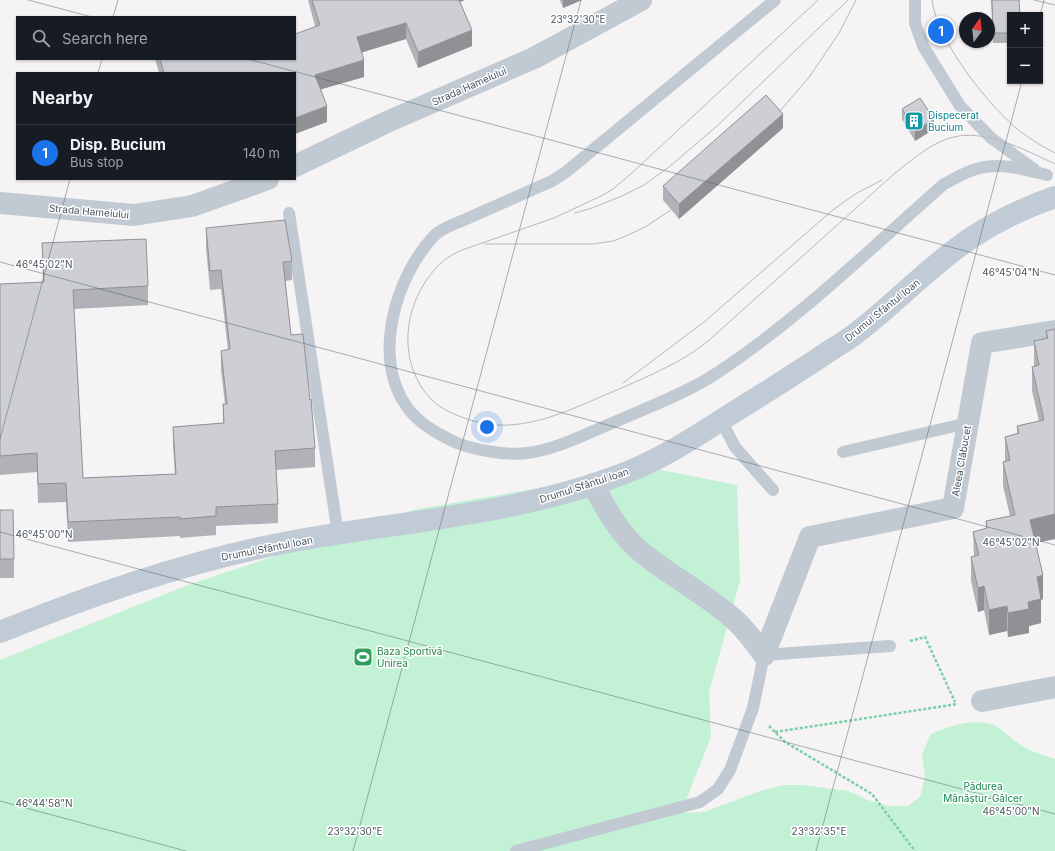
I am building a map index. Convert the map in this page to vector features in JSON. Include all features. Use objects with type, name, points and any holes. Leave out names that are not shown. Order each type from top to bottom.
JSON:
[{"type":"main road","name":"Drumul Sfântul Ioan","points":[[0,632],[55,610],[135,582],[208,560],[289,542],[486,511],[558,496],[625,473],[673,450],[854,334],[970,239],[1000,221],[1039,202],[1055,197]]},
{"type":"street","name":"Strada Hameiului","points":[[296,166],[387,122],[534,58],[641,0]]},
{"type":"street","name":"Strada Hameiului","points":[[0,203],[134,215],[192,206],[265,180]]},
{"type":"street","name":"Aleea Clăbucet","points":[[764,655],[810,537],[953,508],[982,343],[1055,331]]},
{"type":"street","points":[[593,484],[611,517],[640,551],[722,610],[746,632],[764,655]]},
{"type":"street","points":[[982,701],[1055,687]]},
{"type":"lane","points":[[775,0],[566,172],[552,181],[437,233],[419,254],[405,279],[396,304],[389,354],[392,374],[398,391],[407,407],[421,422],[443,436],[468,447],[495,452],[525,454],[543,450],[583,435],[674,395],[719,372],[791,319],[944,184],[974,170],[988,166],[1022,168],[1051,176]]},
{"type":"lane","points":[[915,0],[915,23],[923,46],[960,106],[991,138],[1019,159],[1051,176]]},
{"type":"lane","points":[[289,213],[338,534]]},
{"type":"lane","points":[[721,420],[735,447],[773,490]]},
{"type":"lane","points":[[843,452],[968,423]]},
{"type":"lane","points":[[516,851],[700,802],[718,789],[730,770],[753,708],[764,655],[890,646]]},
{"type":"path","points":[[890,646],[926,637],[956,704]]},
{"type":"path","points":[[775,732],[982,701]]},
{"type":"path","points":[[753,708],[785,742],[872,794],[915,851]]},
{"type":"green space","name":"Baza Sportivă Unirea","points":[[651,468],[737,485],[740,581],[709,692],[711,737],[681,813],[704,812],[763,790],[784,785],[805,785],[848,791],[868,800],[888,806],[908,806],[920,797],[925,777],[922,754],[931,734],[945,728],[975,722],[991,724],[1029,750],[1055,759],[1055,851],[0,851],[0,660],[188,585],[413,510]]},
{"type":"building","points":[[312,0],[459,0],[472,30],[418,52],[406,23],[357,37],[364,60],[315,75],[327,106],[296,118],[296,72],[164,72],[160,60],[296,60],[296,34],[320,25]]},
{"type":"building","points":[[992,0],[1019,0],[1020,12],[1007,12],[1007,33],[995,33],[995,12],[992,12]]},
{"type":"building","points":[[766,95],[783,114],[679,204],[663,186]]},
{"type":"building","points":[[920,98],[934,119],[915,131],[902,109]]},
{"type":"building","points":[[285,220],[292,261],[283,262],[291,335],[303,334],[315,448],[275,451],[278,504],[216,507],[216,516],[180,519],[180,517],[68,522],[66,483],[38,484],[37,453],[0,456],[0,284],[44,282],[42,243],[146,239],[148,286],[73,290],[83,478],[176,474],[173,427],[224,423],[223,404],[227,404],[221,351],[230,349],[221,270],[210,271],[206,228]]},
{"type":"building","points":[[1055,329],[1055,514],[1030,520],[1043,575],[1037,577],[1041,599],[1028,602],[1029,609],[1008,613],[1007,606],[989,610],[984,586],[978,588],[971,557],[979,555],[973,532],[987,528],[986,521],[1015,515],[1003,462],[1010,460],[1005,437],[1019,433],[1017,426],[1044,420],[1032,367],[1039,365],[1034,341],[1048,338],[1046,331]]},
{"type":"building","points":[[0,510],[13,510],[14,559],[0,559]]},
{"type":"tram line","points":[[818,0],[613,189],[554,218],[462,250],[440,264],[426,281],[417,297],[411,313],[408,331],[408,348],[412,366],[419,382],[434,402],[453,414],[468,419],[482,423],[514,425],[561,413],[654,374],[689,355],[707,342],[894,174],[926,150],[947,139],[974,135],[1002,141],[1055,164]]},
{"type":"tram line","points":[[575,213],[622,196],[644,185],[669,167],[717,126],[848,0]]},
{"type":"tram line","points":[[774,118],[810,76],[839,33],[856,0]]},
{"type":"tram line","points":[[932,0],[943,34],[966,72],[980,90],[1008,121],[1021,132],[1055,153]]},
{"type":"tram line","points":[[623,383],[704,322],[834,209],[857,193],[882,180]]},
{"type":"tram line","points":[[485,244],[593,244],[613,241],[645,227],[671,210]]},
{"type":"place","name":"Disp. Bucium","points":[[941,31]]},
{"type":"place","name":"Dispecerat Bucium","points":[[914,121]]},
{"type":"place","name":"Baza Sportivă Unirea","points":[[363,657]]},
{"type":"park label","name":"Pădurea Mănăștur-Gălcer","points":[[983,792]]}]
